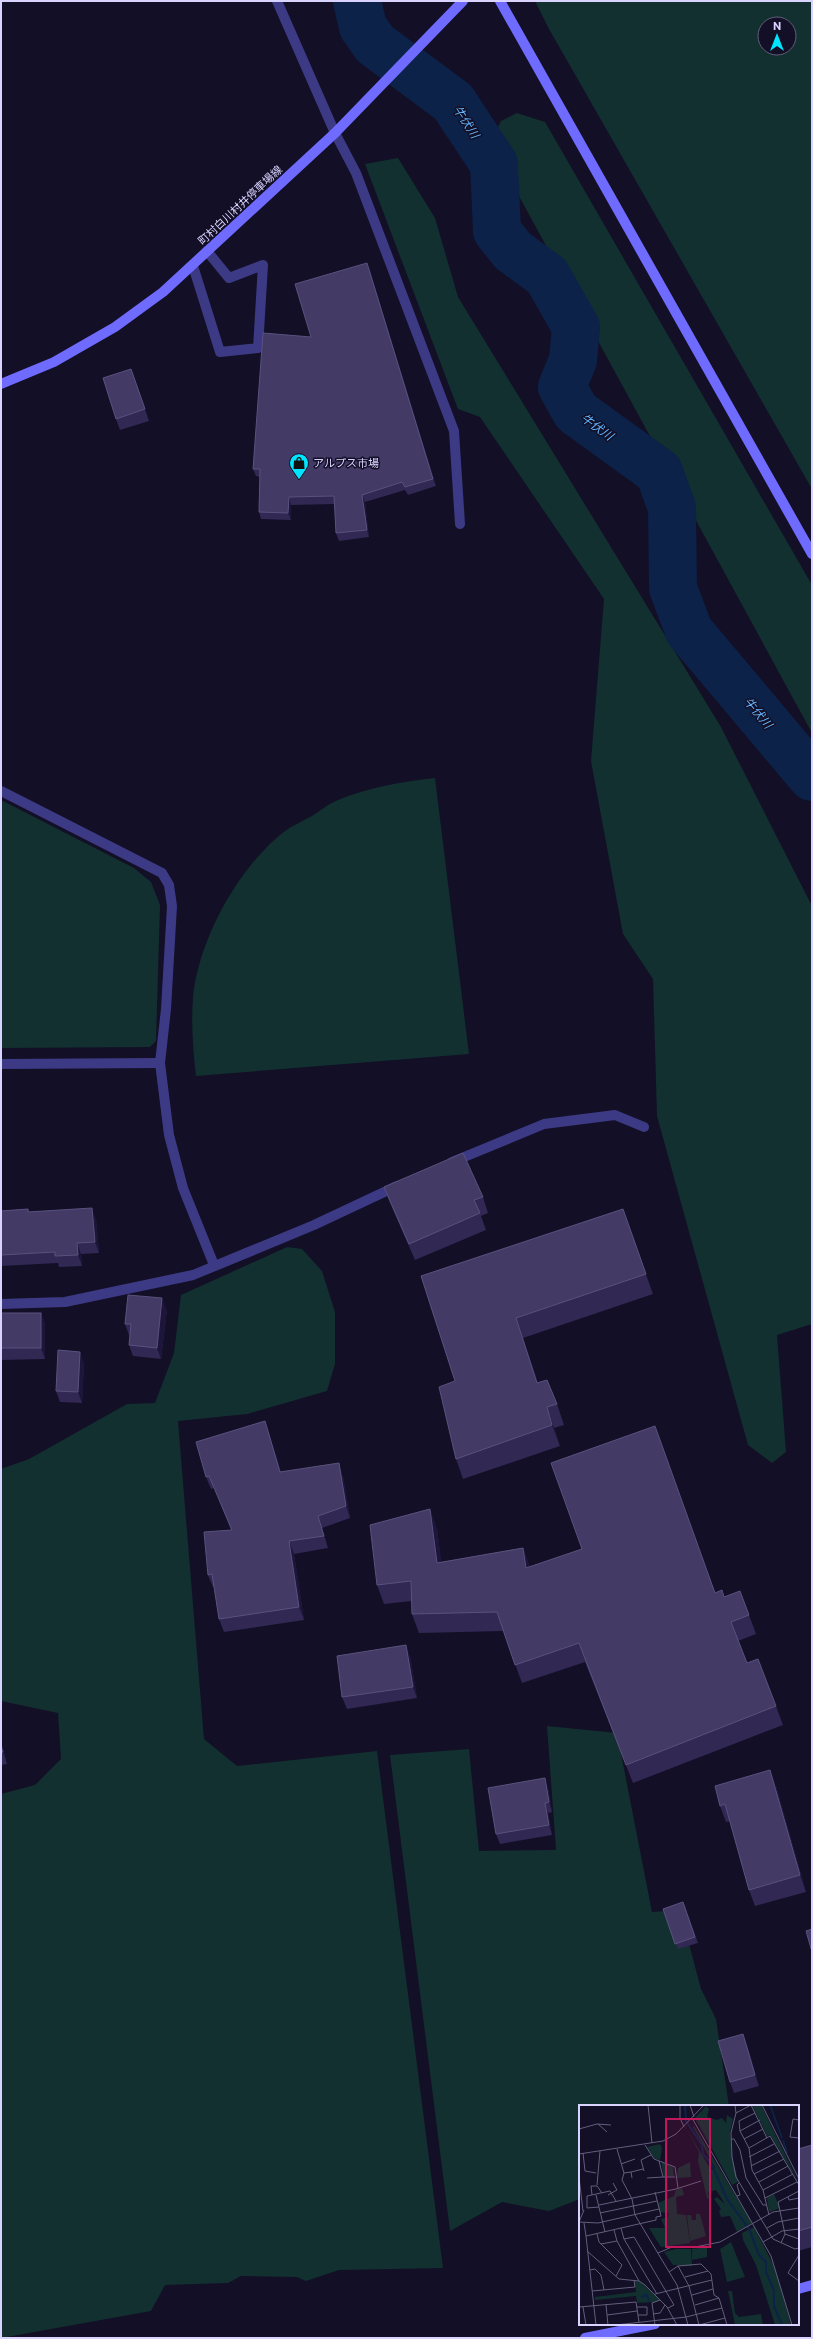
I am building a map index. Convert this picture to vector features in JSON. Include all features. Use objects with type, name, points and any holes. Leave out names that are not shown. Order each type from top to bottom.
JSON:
[{"type":"street","points":[[277,1],[335,133],[356,172],[454,431],[460,524]]},
{"type":"street","name":"町村白川村井停車場線","points":[[1,384],[54,362],[115,327],[193,266],[207,251],[335,133],[463,1]]},
{"type":"street","points":[[500,1],[812,554]]},
{"type":"street","points":[[193,266],[220,352],[258,348],[263,265],[229,278],[207,251]]},
{"type":"street","points":[[1,791],[162,873],[169,885],[172,906],[166,1009],[160,1063],[169,1136],[183,1188],[214,1265]]},
{"type":"street","points":[[1,1064],[160,1063]]},
{"type":"street","points":[[444,1166],[544,1124],[616,1115],[644,1126]]},
{"type":"street","points":[[1,1304],[65,1302],[193,1275],[214,1265],[314,1225],[408,1181]]},
{"type":"street","points":[[799,2289],[812,2286]]},
{"type":"street","points":[[585,2338],[651,2325]]},
{"type":"green space","points":[[535,1],[812,1],[812,489],[549,29]]},
{"type":"green space","points":[[517,113],[545,122],[812,585],[812,733],[490,143],[501,121]]},
{"type":"green space","points":[[398,158],[435,218],[458,297],[721,727],[812,906],[812,1324],[777,1335],[786,1452],[772,1463],[748,1445],[657,1116],[653,979],[623,934],[591,761],[604,599],[480,417],[458,409],[365,164]]},
{"type":"green space","points":[[435,778],[469,1054],[196,1076],[193,1047],[193,998],[203,952],[212,929],[224,906],[237,884],[252,864],[268,846],[285,831],[334,802],[373,788]]},
{"type":"green space","points":[[1,800],[134,868],[151,882],[160,905],[156,1041],[150,1047],[1,1048]]},
{"type":"green space","points":[[287,1247],[302,1249],[322,1271],[335,1312],[335,1364],[327,1391],[247,1414],[178,1421],[204,1739],[237,1766],[377,1751],[443,2268],[339,2270],[306,2281],[297,2277],[241,2276],[228,2283],[165,2285],[151,2311],[1,2338],[1,1794],[35,1785],[61,1759],[58,1713],[1,1701],[1,1469],[29,1459],[127,1404],[155,1403],[174,1353],[181,1295]]},
{"type":"green space","points":[[547,1726],[617,1733],[652,1912],[680,1910],[701,1989],[716,2019],[729,2105],[579,2105],[579,2199],[549,2211],[502,2202],[450,2231],[390,1755],[469,1749],[479,1851],[556,1850]]},
{"type":"building","points":[[367,263],[433,479],[405,487],[402,482],[362,495],[367,530],[336,533],[334,496],[289,497],[288,513],[259,512],[260,469],[253,469],[263,333],[311,337],[295,284]]},
{"type":"building","points":[[131,369],[145,409],[116,419],[103,378]]},
{"type":"building","points":[[463,1153],[483,1197],[474,1200],[480,1213],[409,1244],[384,1187]]},
{"type":"building","points":[[92,1208],[95,1242],[77,1243],[78,1255],[55,1256],[55,1252],[1,1255],[1,1211],[28,1209],[28,1212]]},
{"type":"building","points":[[623,1209],[646,1274],[516,1318],[537,1383],[547,1380],[557,1404],[547,1407],[552,1425],[456,1459],[439,1387],[455,1381],[421,1276]]},
{"type":"building","points":[[128,1295],[162,1298],[157,1348],[129,1345],[131,1324],[125,1324]]},
{"type":"building","points":[[1,1313],[41,1313],[41,1348],[1,1348]]},
{"type":"building","points":[[58,1350],[80,1352],[78,1392],[56,1391]]},
{"type":"building","points":[[265,1421],[280,1472],[339,1463],[346,1506],[318,1516],[324,1536],[289,1541],[299,1607],[219,1619],[212,1574],[208,1575],[204,1532],[232,1530],[209,1476],[206,1477],[196,1442]]},
{"type":"building","points":[[655,1426],[715,1593],[722,1590],[724,1597],[740,1591],[749,1615],[731,1622],[747,1663],[758,1659],[776,1706],[626,1765],[579,1643],[515,1665],[497,1612],[412,1614],[411,1581],[377,1585],[370,1525],[430,1509],[437,1563],[523,1548],[526,1568],[582,1549],[551,1463]]},
{"type":"building","points":[[406,1645],[413,1687],[342,1697],[337,1656]]},
{"type":"building","points":[[770,1770],[800,1875],[749,1890],[725,1804],[720,1806],[715,1786]]},
{"type":"building","points":[[545,1778],[549,1802],[545,1803],[549,1825],[496,1834],[488,1788]]},
{"type":"building","points":[[683,1902],[695,1937],[675,1944],[663,1909]]},
{"type":"building","points":[[812,1929],[812,1952],[806,1931]]},
{"type":"building","points":[[743,2034],[755,2075],[730,2082],[718,2041]]},
{"type":"building","points":[[812,2145],[812,2227],[799,2231],[799,2149]]},
{"type":"waterway","name":"牛伏川","points":[[357,1],[363,27],[375,44],[453,102],[494,164],[497,231],[513,251],[547,276],[576,327],[573,360],[562,387],[576,412],[659,472],[672,508],[673,588],[689,631],[812,777]]},
{"type":"place","name":"アルプス市場","points":[[299,480]]}]
